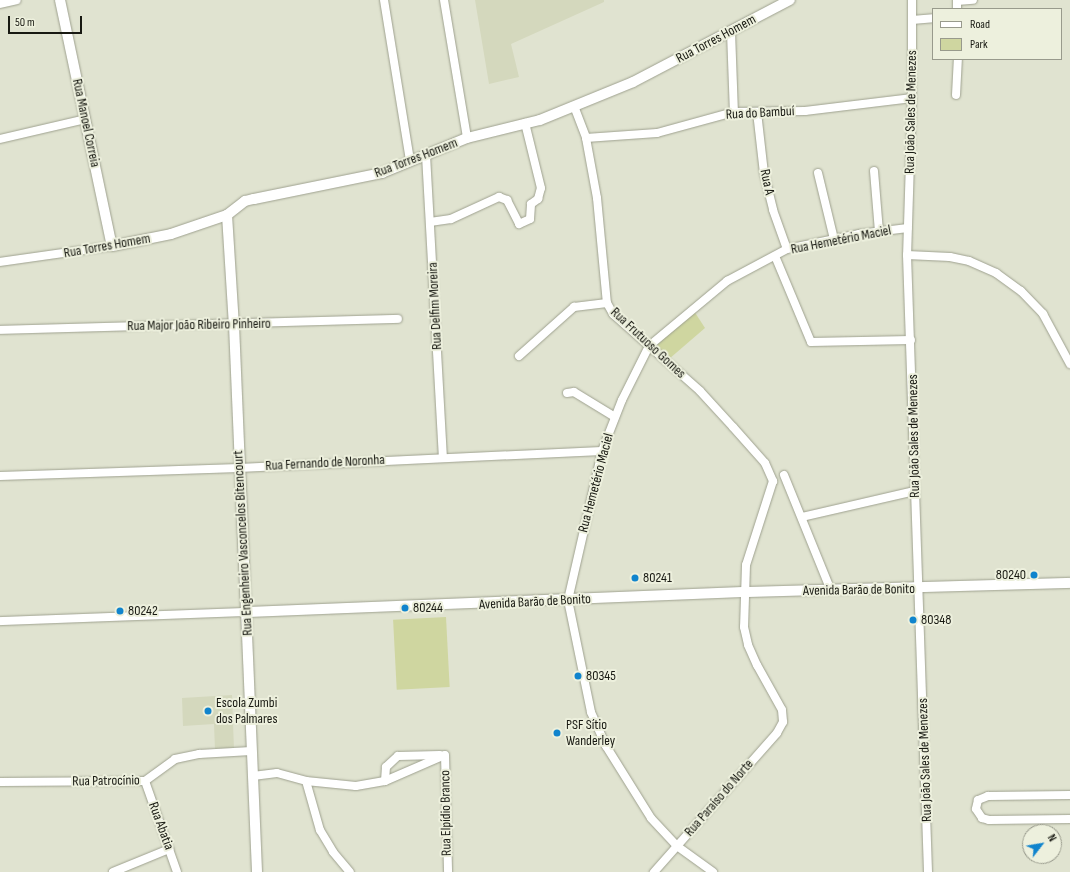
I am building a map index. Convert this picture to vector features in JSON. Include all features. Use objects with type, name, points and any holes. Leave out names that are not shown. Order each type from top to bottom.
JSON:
[{"type":"street","points":[[0,4],[17,0]]},
{"type":"street","name":"Rua Manoel Correia","points":[[60,0],[112,246]]},
{"type":"street","points":[[384,0],[410,161]]},
{"type":"street","points":[[444,0],[467,138]]},
{"type":"street","name":"Rua Torres Homem","points":[[0,262],[112,246],[171,234],[227,215],[245,201],[382,173],[467,138],[525,123],[574,106],[633,82],[790,0]]},
{"type":"street","name":"Rua João Sales de Menezes","points":[[912,0],[912,98],[907,255],[911,340],[917,589],[926,762],[928,872]]},
{"type":"street","points":[[957,5],[973,0]]},
{"type":"street","points":[[912,20],[932,18]]},
{"type":"street","points":[[731,32],[734,112]]},
{"type":"street","points":[[956,95],[958,60]]},
{"type":"street","name":"Rua do Bambuí","points":[[586,138],[657,133],[734,112],[805,111],[912,98]]},
{"type":"street","name":"Rua Frutuoso Gomes","points":[[574,106],[586,138],[598,198],[607,303],[613,314],[700,391],[765,463],[772,481],[746,565],[744,592]]},
{"type":"street","name":"Rua A","points":[[757,112],[764,173],[773,210],[787,249]]},
{"type":"street","points":[[0,139],[86,119]]},
{"type":"street","points":[[430,222],[451,218],[499,197],[507,200],[519,224],[530,219],[531,204],[538,199],[540,188],[525,123]]},
{"type":"street","name":"Rua Delfim Moreira","points":[[426,156],[443,457]]},
{"type":"street","points":[[874,171],[879,232]]},
{"type":"street","points":[[818,173],[834,239]]},
{"type":"street","name":"Rua Engenheiro Vasconcelos Bitencourt","points":[[227,215],[234,325],[257,872]]},
{"type":"street","name":"Rua Hemetério Maciel","points":[[713,872],[677,846],[651,818],[629,786],[606,746],[591,712],[568,600],[578,547],[602,451],[615,417],[649,346],[727,281],[746,269],[787,249],[834,239],[908,228]]},
{"type":"street","points":[[907,255],[950,257],[969,261],[996,273],[1021,291],[1043,314],[1070,364]]},
{"type":"street","points":[[775,256],[811,342],[911,340]]},
{"type":"street","points":[[519,356],[574,307],[607,303]]},
{"type":"street","name":"Rua Major João Ribeiro Pinheiro","points":[[0,330],[234,325],[398,319]]},
{"type":"street","points":[[567,393],[574,392],[615,417]]},
{"type":"street","name":"Rua Fernando de Noronha","points":[[0,476],[239,468],[443,457],[602,451]]},
{"type":"street","points":[[784,475],[831,591]]},
{"type":"street","points":[[802,517],[915,491]]},
{"type":"street","name":"Avenida Barão de Bonito","points":[[0,621],[744,592],[917,589],[1070,583]]},
{"type":"street","name":"Rua Paraíso do Norte","points":[[654,872],[783,722],[780,704],[748,645],[744,627],[744,592]]},
{"type":"street","name":"Rua Patrocínio","points":[[0,782],[145,781],[175,759],[199,754],[251,751]]},
{"type":"street","points":[[253,776],[277,773],[306,781],[356,786],[385,782],[410,772],[443,755]]},
{"type":"street","points":[[385,782],[386,767],[398,756],[443,755]]},
{"type":"street","name":"Rua Elpídio Branco","points":[[443,755],[448,872]]},
{"type":"street","name":"Rua Abatia","points":[[145,781],[177,872]]},
{"type":"street","points":[[306,781],[320,830],[333,852],[350,872]]},
{"type":"street","points":[[1070,795],[988,796],[978,800],[976,809],[982,818],[989,820],[1070,819]]},
{"type":"street","points":[[113,872],[169,849]]},
{"type":"shaded area","points":[[475,0],[604,0],[604,2],[511,44],[519,77],[489,84]]},
{"type":"shaded area","name":"Escola Zumbi dos Palmares","points":[[232,695],[234,750],[215,750],[214,724],[183,726],[182,698]]},
{"type":"green space","points":[[694,311],[705,328],[669,359],[657,347],[657,345]]},
{"type":"green space","points":[[446,617],[450,687],[397,690],[393,620]]},
{"type":"place","name":"80240","points":[[1034,575]]},
{"type":"place","name":"80241","points":[[635,578]]},
{"type":"place","name":"80244","points":[[405,608]]},
{"type":"place","name":"80242","points":[[120,611]]},
{"type":"place","name":"80348","points":[[913,620]]},
{"type":"place","name":"80345","points":[[578,676]]},
{"type":"place","name":"Escola Zumbi dos Palmares","points":[[208,711]]},
{"type":"place","name":"PSF Sítio Wanderley","points":[[557,733]]}]
